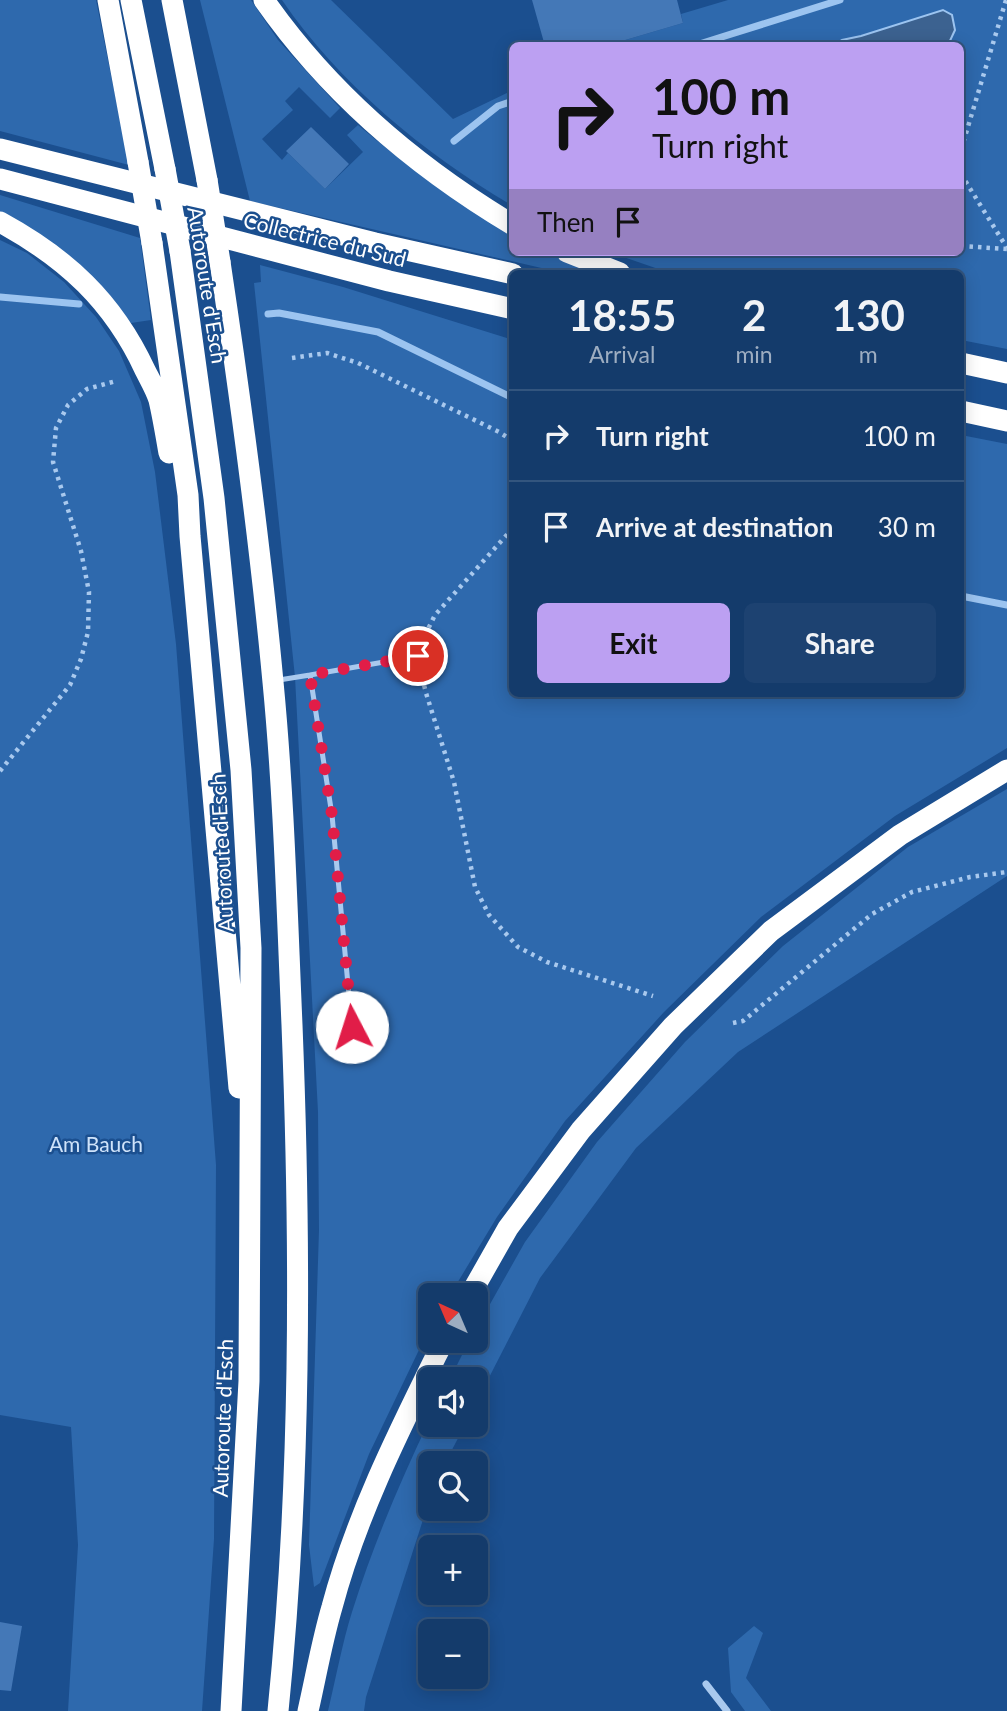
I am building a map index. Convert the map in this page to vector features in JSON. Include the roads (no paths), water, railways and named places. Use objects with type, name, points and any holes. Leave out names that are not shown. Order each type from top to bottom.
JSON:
[{"type":"highway","points":[[108,0],[152,243],[188,495],[226,962],[251,1205]]},
{"type":"highway","name":"Autoroute d'Esch","points":[[131,0],[180,251],[214,498],[241,771],[251,948],[251,1205],[248,1408],[231,1711]]},
{"type":"highway","name":"Autoroute d'Esch","points":[[172,0],[207,180],[234,358],[273,681],[283,811],[297,1238],[296,1389],[290,1546],[278,1711]]},
{"type":"highway","points":[[264,0],[288,33],[339,90],[402,149],[475,202],[509,223]]},
{"type":"highway","points":[[0,149],[374,243],[509,273]]},
{"type":"highway","name":"Collectrice du Sud","points":[[0,179],[390,281],[509,308]]},
{"type":"highway","points":[[0,222],[36,241],[74,270],[110,312],[135,349],[158,397],[176,501],[190,536]]},
{"type":"highway","points":[[577,256],[613,270]]},
{"type":"highway","points":[[964,366],[1007,375]]},
{"type":"highway","points":[[964,412],[1007,421]]},
{"type":"highway","points":[[477,1283],[508,1228],[581,1130],[673,1026],[771,931],[900,835],[1007,770]]},
{"type":"highway","points":[[308,1711],[332,1606],[355,1536],[384,1462],[438,1353]]},
{"type":"street","points":[[706,1684],[727,1711]]},
{"type":"lane","points":[[273,681],[418,656]]},
{"type":"lane","points":[[310,675],[332,815],[352,1027]]},
{"type":"waterway","points":[[706,42],[840,0]]},
{"type":"waterway","points":[[454,141],[498,106],[509,102]]},
{"type":"waterway","points":[[0,297],[79,304]]},
{"type":"waterway","points":[[268,314],[279,313],[378,332],[509,396]]},
{"type":"waterway","points":[[964,597],[1007,605]]},
{"type":"park label","name":"Am Bauch","points":[[96,1143]]}]
